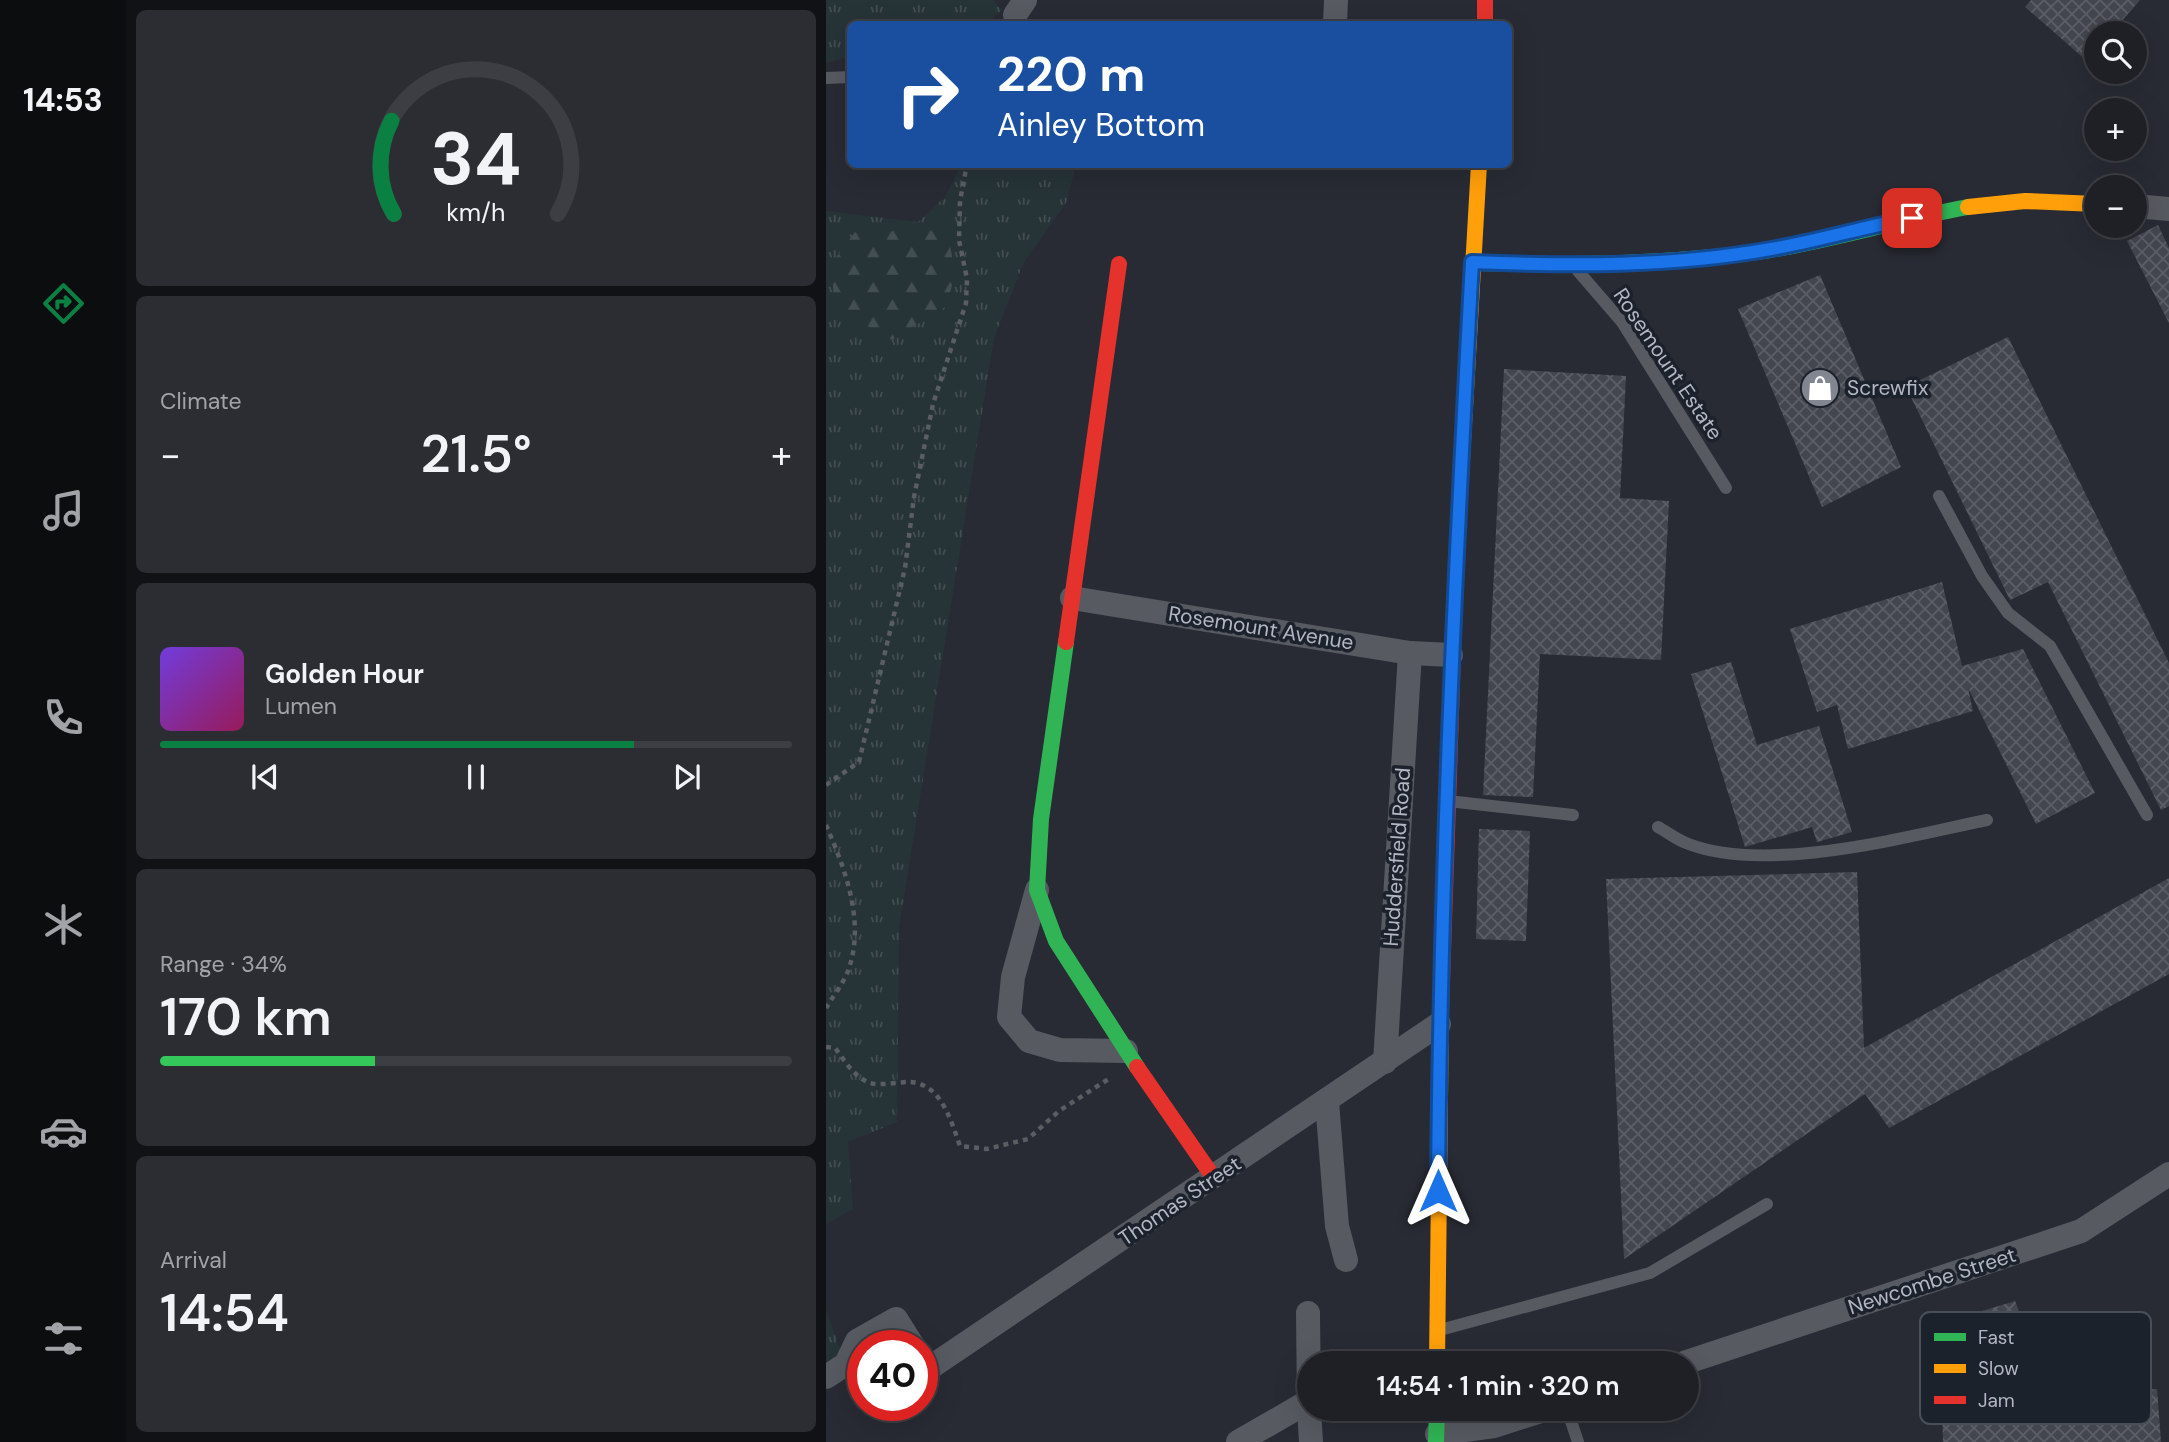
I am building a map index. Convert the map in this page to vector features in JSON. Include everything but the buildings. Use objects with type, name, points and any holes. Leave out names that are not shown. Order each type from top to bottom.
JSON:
[{"type":"street","points":[[1335,0],[1335,21]]},
{"type":"street","points":[[1485,0],[1485,21]]},
{"type":"street","name":"Huddersfield Road","points":[[1437,1351],[1439,1024],[1451,655],[1479,168]]},
{"type":"street","points":[[1472,262],[1573,265],[1658,262],[1770,249],[1889,222],[2002,202],[2084,204]]},
{"type":"street","points":[[2147,207],[2169,209]]},
{"type":"street","points":[[1119,264],[1041,819],[1037,890],[1013,977],[1009,1017],[1029,1041],[1060,1050],[1131,1059]]},
{"type":"street","name":"Rosemount Avenue","points":[[1072,598],[1410,653],[1451,655]]},
{"type":"street","name":"Huddersfield Road","points":[[1385,1062],[1410,653]]},
{"type":"street","points":[[1037,890],[1056,941],[1131,1059],[1214,1178]]},
{"type":"street","name":"Thomas Street","points":[[938,1362],[1439,1024]]},
{"type":"street","points":[[1327,1102],[1337,1226],[1346,1260]]},
{"type":"street","name":"Newcombe Street","points":[[1699,1358],[2081,1231],[2169,1174]]},
{"type":"street","points":[[1308,1313],[1308,1351]]},
{"type":"street","points":[[876,1330],[896,1319],[903,1330]]},
{"type":"street","points":[[826,1377],[847,1362]]},
{"type":"street","points":[[1238,1442],[1297,1411]]},
{"type":"street","points":[[1310,1421],[1311,1442]]},
{"type":"street","points":[[1436,1438],[1510,1421]]},
{"type":"lane","points":[[826,78],[847,77]]},
{"type":"lane","name":"Rosemount Estate","points":[[1573,265],[1622,322],[1726,488]]},
{"type":"lane","points":[[1939,496],[1982,576],[2008,613],[2050,646],[2147,815]]},
{"type":"lane","points":[[1446,801],[1573,815]]},
{"type":"lane","points":[[1658,827],[1685,843],[1714,851],[1756,857],[1835,849],[1987,820]]},
{"type":"lane","points":[[1437,1331],[1650,1273],[1767,1204]]},
{"type":"lane","points":[[1571,1421],[1578,1442]]},
{"type":"path","points":[[826,786],[859,762],[905,568],[914,497],[933,404],[966,303],[967,279],[959,240],[960,201],[966,168]]},
{"type":"path","points":[[826,825],[845,866],[853,908],[853,948],[847,972],[826,1008]]},
{"type":"path","points":[[826,1047],[835,1048],[851,1070],[872,1084],[916,1083],[925,1086],[944,1104],[960,1146],[987,1149],[1028,1139],[1059,1111],[1131,1059]]},
{"type":"green space","points":[[826,0],[993,0],[1002,10],[989,21],[847,21],[847,58],[826,63]]},
{"type":"green space","points":[[960,168],[1075,168],[1066,203],[1024,262],[994,338],[899,928],[897,1122],[848,1142],[853,1209],[826,1224],[826,211],[918,222],[944,198]]},
{"type":"green space","points":[[947,230],[955,272],[947,306],[892,340],[834,307],[832,263],[855,232]]},
{"type":"green space","points":[[826,1310],[840,1349],[837,1362],[826,1368]]},
{"type":"traffic: fast","points":[[1472,263],[1621,263],[1733,255],[1795,245],[1968,207]]},
{"type":"traffic: fast","points":[[1066,642],[1041,819],[1037,890],[1056,941],[1137,1067]]},
{"type":"traffic: fast","points":[[1436,1442],[1437,1421]]},
{"type":"traffic: slow","points":[[1456,564],[1479,168]]},
{"type":"traffic: slow","points":[[1968,207],[2025,201],[2084,203]]},
{"type":"traffic: slow","points":[[1437,1351],[1441,1011]]},
{"type":"traffic: jam","points":[[1485,0],[1485,21]]},
{"type":"traffic: jam","points":[[1066,642],[1119,264]]},
{"type":"traffic: jam","points":[[1441,1011],[1456,564]]},
{"type":"traffic: jam","points":[[1137,1067],[1214,1178]]},
{"type":"place","name":"Screwfix","points":[[1820,388]]},
{"type":"route","points":[[1438,1191],[1439,1024],[1451,655],[1472,262],[1561,266],[1658,262],[1770,249],[1912,218]]}]
